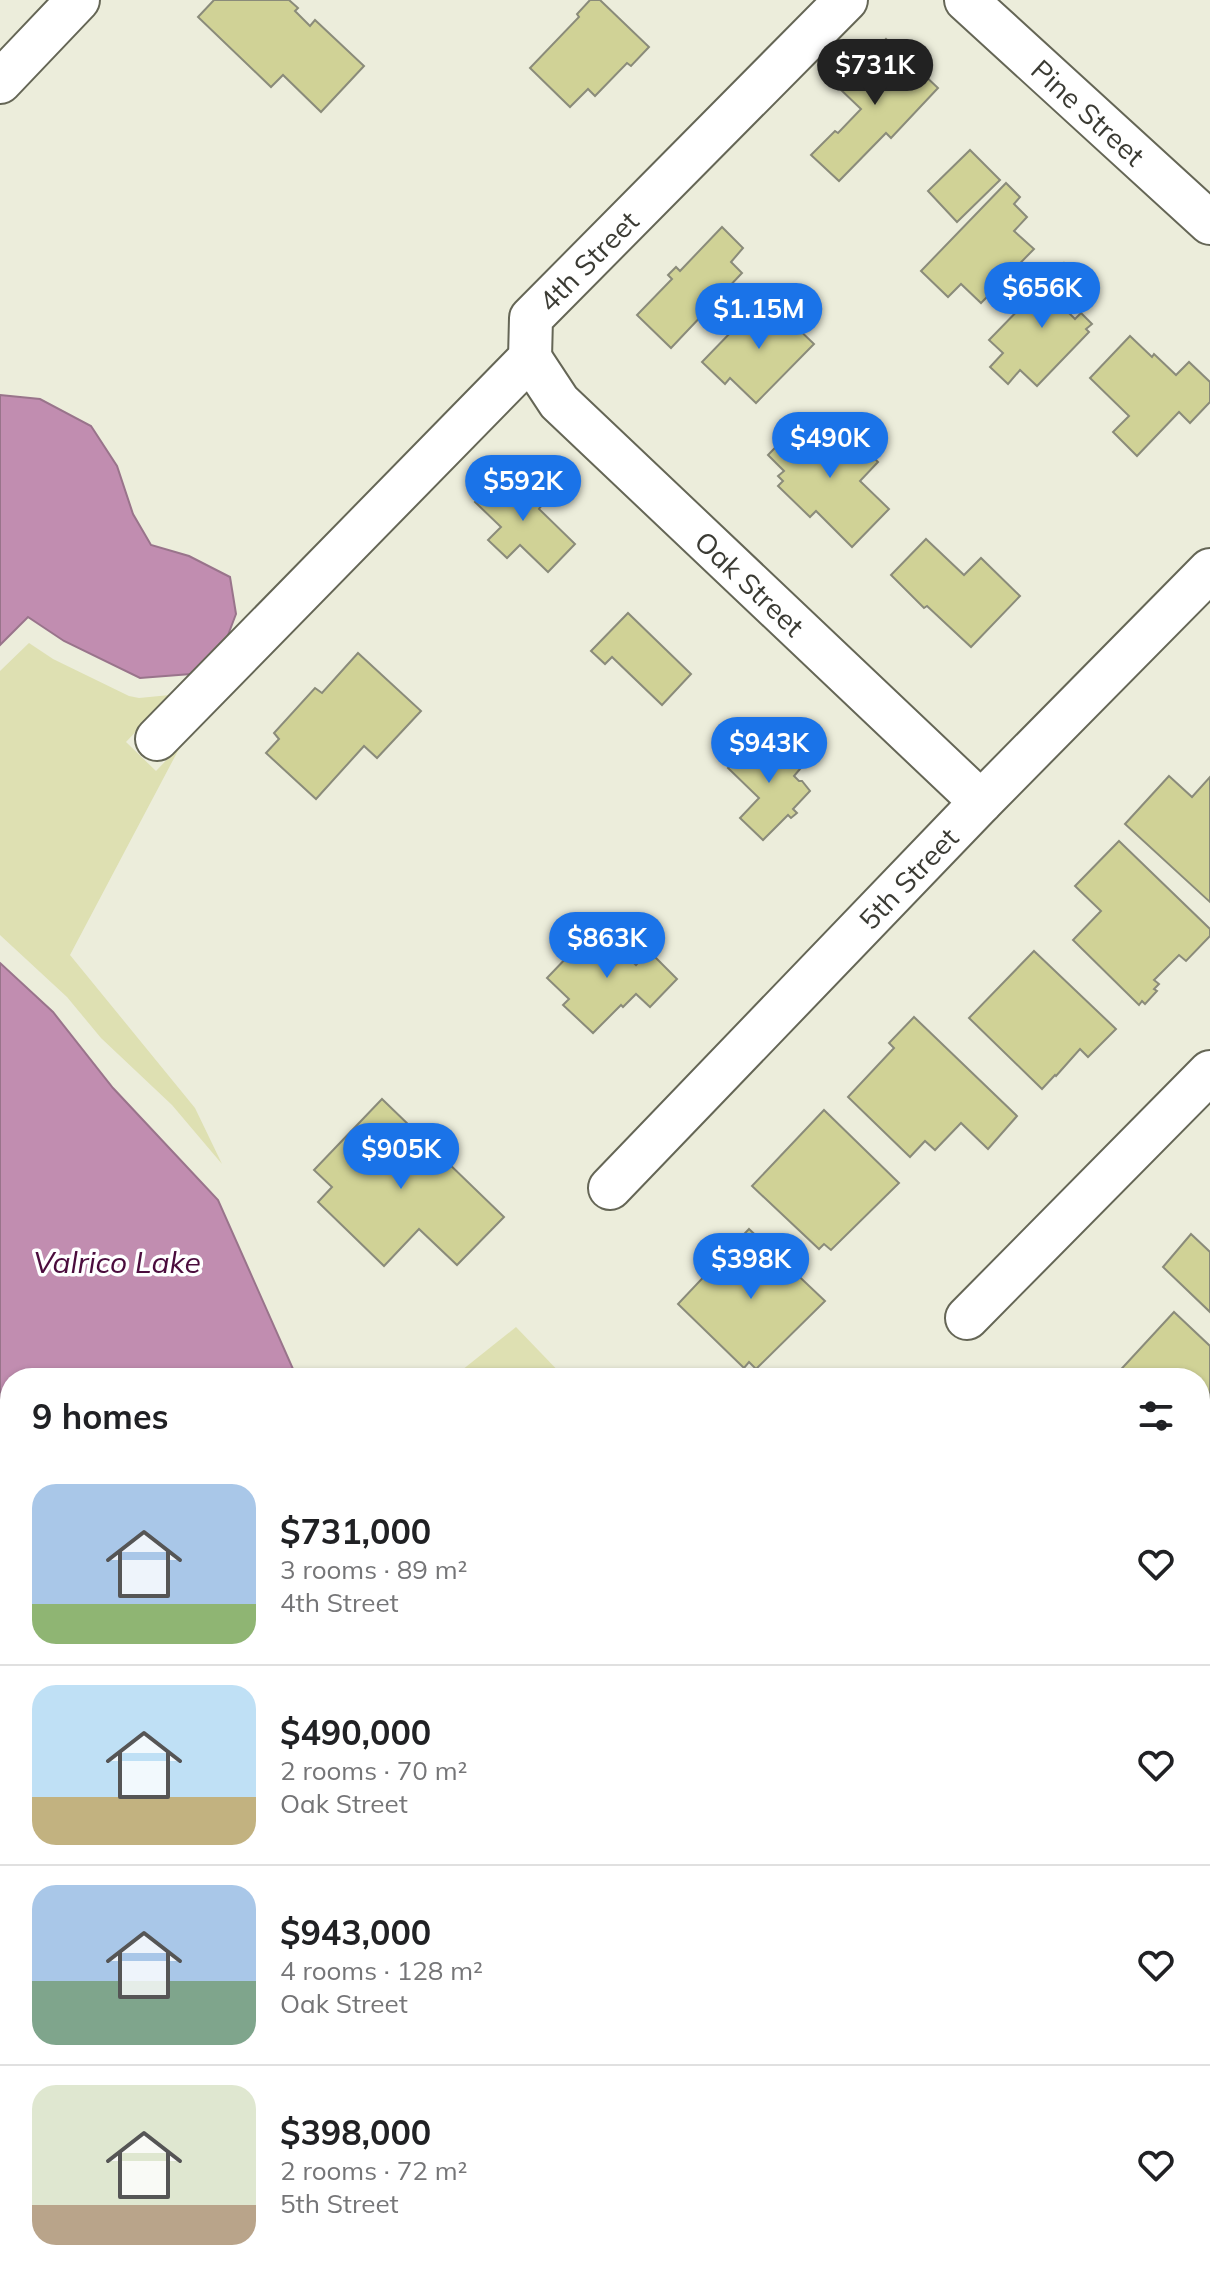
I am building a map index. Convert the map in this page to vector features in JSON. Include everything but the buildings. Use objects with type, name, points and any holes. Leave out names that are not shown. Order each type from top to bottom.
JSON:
[{"type":"street","points":[[0,82],[78,0]]},
{"type":"street","name":"4th Street","points":[[530,358],[531,318],[846,0]]},
{"type":"street","name":"Pine Street","points":[[966,0],[1210,223]]},
{"type":"street","points":[[157,739],[530,358]]},
{"type":"street","name":"Oak Street","points":[[530,358],[559,402],[981,802]]},
{"type":"street","name":"5th Street","points":[[610,1188],[981,802],[1210,570]]},
{"type":"street","points":[[967,1318],[1210,1072]]},
{"type":"green space","points":[[29,643],[53,659],[129,696],[170,695],[126,742],[156,771],[181,745],[70,955],[195,1108],[222,1164],[172,1105],[101,1038],[67,997],[0,935],[0,671]]},
{"type":"green space","points":[[516,1327],[555,1368],[465,1368]]},
{"type":"water","points":[[0,395],[40,399],[91,426],[117,466],[133,514],[151,545],[189,556],[230,577],[236,614],[225,643],[191,674],[140,678],[64,641],[28,617],[0,645]]},
{"type":"water","name":"Valrico Lake","points":[[0,963],[53,1012],[113,1088],[218,1200],[293,1368],[0,1368]]}]
